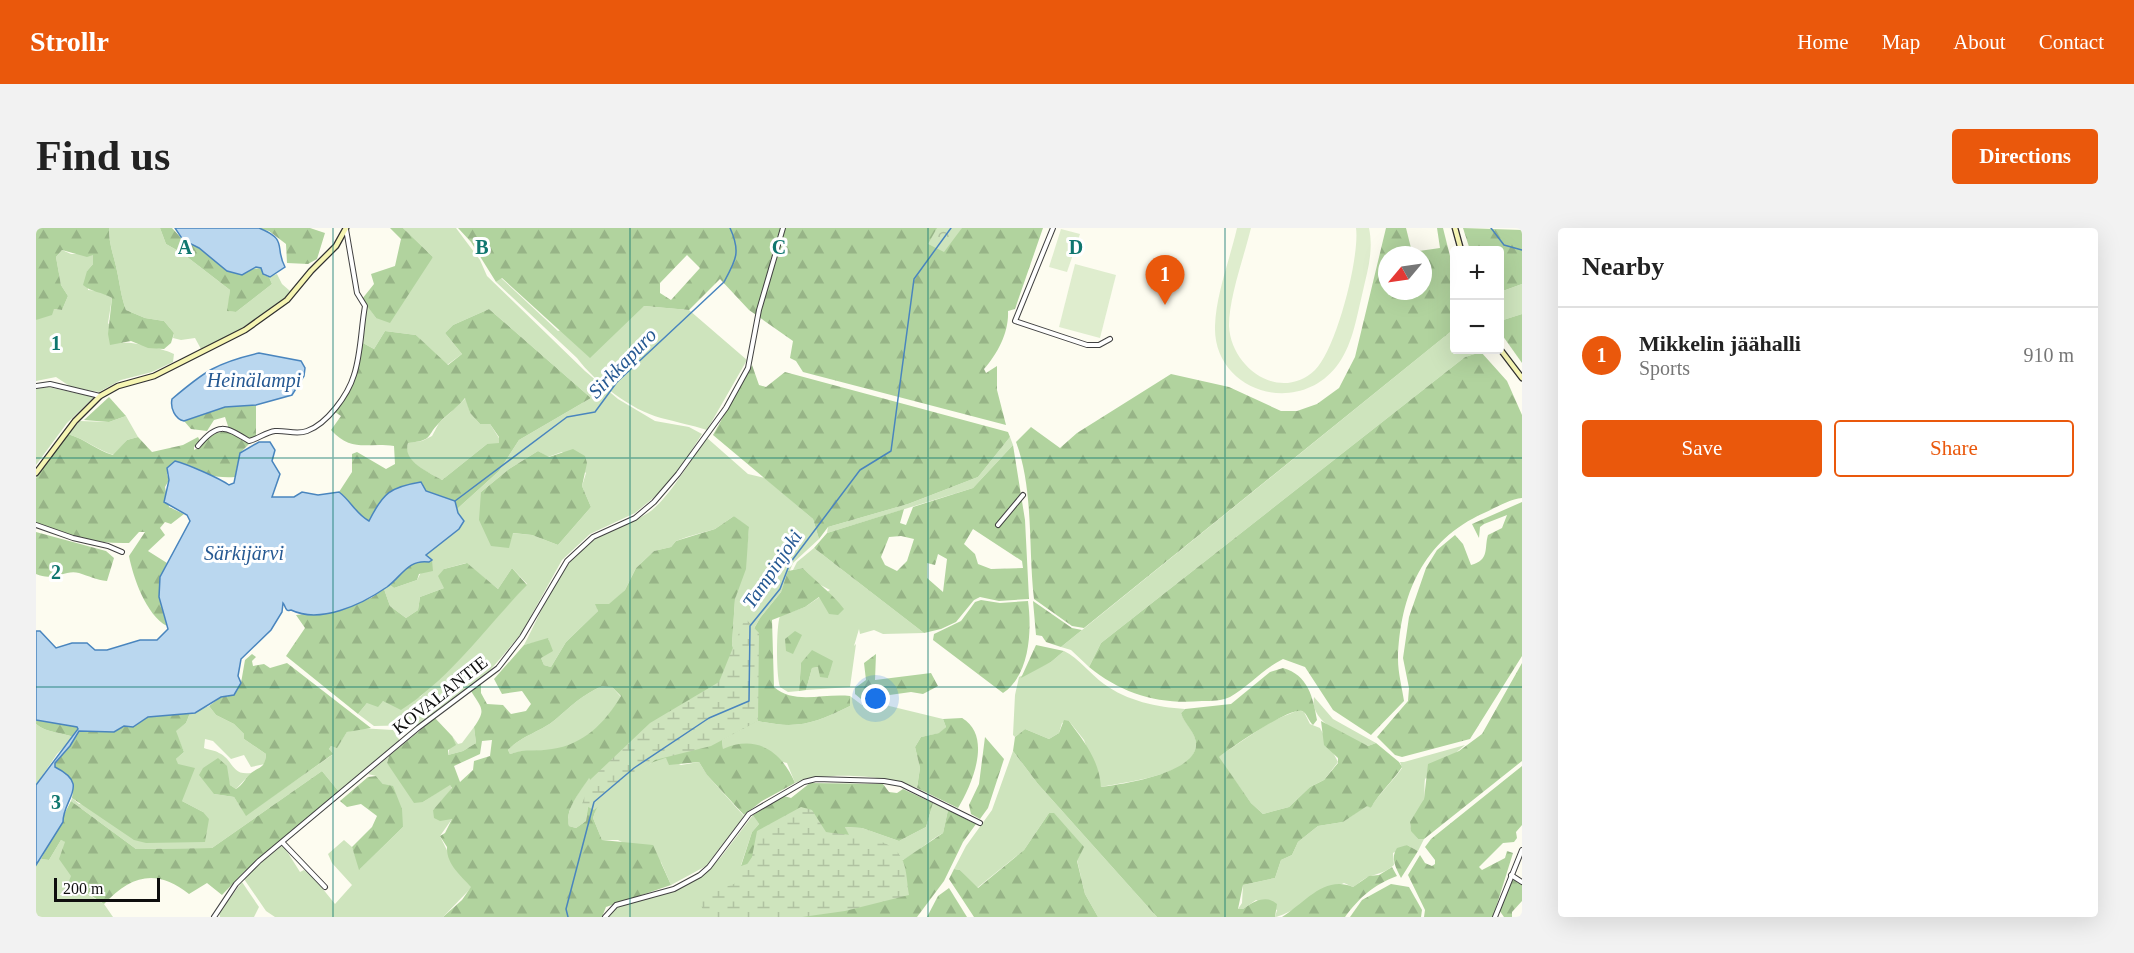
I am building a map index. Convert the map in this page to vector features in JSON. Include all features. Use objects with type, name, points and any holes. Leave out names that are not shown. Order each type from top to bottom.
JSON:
[{"type":"street","points":[[36,473],[75,421],[100,396],[118,386],[154,376],[245,330],[287,300],[336,246],[346,228]]},
{"type":"street","points":[[198,446],[207,435],[223,429],[233,429],[249,441],[275,431],[306,432],[315,428],[340,402],[354,375],[365,306],[357,293],[346,228]]},
{"type":"street","name":"KOVALANTIE","points":[[214,917],[245,874],[418,728],[498,668],[522,637],[567,561],[593,537],[635,518],[654,502],[678,474],[726,408],[748,368],[759,310],[783,228]]},
{"type":"street","points":[[1053,228],[1015,321],[1087,345],[1099,345],[1110,339]]},
{"type":"street","points":[[1455,228],[1460,246]]},
{"type":"street","points":[[1503,354],[1522,378]]},
{"type":"street","points":[[36,386],[50,384],[100,396]]},
{"type":"street","points":[[998,525],[1023,495]]},
{"type":"street","points":[[36,525],[122,552]]},
{"type":"street","points":[[605,917],[616,905],[668,891],[700,875],[710,867],[749,814],[804,782],[816,779],[884,781],[901,784],[980,823]]},
{"type":"street","points":[[283,843],[326,886]]},
{"type":"street","points":[[1495,917],[1522,850]]},
{"type":"street","points":[[1511,875],[1522,882]]},
{"type":"green space","points":[[36,228],[109,228],[126,310],[145,318],[164,321],[174,333],[171,343],[164,349],[148,348],[131,341],[110,345],[108,334],[112,298],[83,285],[87,271],[93,264],[93,255],[87,257],[62,250],[56,257],[61,285],[68,296],[62,310],[54,309],[52,315],[36,320]]},
{"type":"green space","points":[[109,228],[160,228],[166,244],[182,253],[230,290],[228,311],[236,312],[272,284],[269,277],[277,274],[282,284],[290,291],[285,298],[235,333],[201,349],[195,338],[181,340],[173,338],[174,333],[164,321],[145,318],[126,310]]},
{"type":"green space","points":[[160,228],[172,228],[183,240],[199,248],[227,271],[262,268],[264,275],[269,277],[272,284],[236,312],[227,311],[230,290],[182,253],[166,244]]},
{"type":"green space","points":[[257,228],[310,228],[325,233],[317,259],[308,264],[287,263],[286,244],[269,231]]},
{"type":"green space","points":[[390,228],[403,228],[433,257],[390,323],[376,318],[362,299],[374,284],[371,274],[395,266],[401,239]]},
{"type":"green space","points":[[403,228],[456,228],[480,260],[487,276],[585,371],[618,399],[655,421],[689,427],[702,434],[679,470],[658,494],[635,513],[590,534],[562,560],[521,634],[487,674],[418,725],[374,726],[358,714],[367,703],[420,697],[452,667],[527,584],[512,568],[498,589],[466,563],[444,569],[444,588],[420,597],[418,610],[406,618],[390,606],[384,589],[390,585],[394,588],[417,580],[428,559],[426,555],[459,529],[457,509],[499,471],[519,440],[591,398],[489,309],[453,325],[445,333],[462,354],[447,365],[416,335],[385,331],[374,349],[363,343],[367,305],[376,318],[433,257]],"holes":[[[538,451],[548,457],[562,452],[586,473],[582,486],[591,507],[558,545],[532,535],[512,533],[481,492],[509,469]]]},
{"type":"green space","points":[[458,228],[1043,228],[1015,309],[1008,311],[1007,327],[1002,342],[984,369],[986,373],[997,366],[997,390],[1006,425],[803,372],[796,361],[790,358],[793,341],[749,310],[720,279],[689,310],[644,306],[590,358],[502,278],[496,282],[471,242]],"holes":[[[687,255],[700,268],[671,300],[660,293],[660,283]]]},
{"type":"green space","points":[[937,228],[962,228],[944,252],[928,244]]},
{"type":"green space","points":[[1237,228],[1251,228],[1231,303],[1229,326],[1232,341],[1238,355],[1248,367],[1273,382],[1287,383],[1301,379],[1315,370],[1323,359],[1345,302],[1354,260],[1356,228],[1369,228],[1371,245],[1369,262],[1358,314],[1346,351],[1336,367],[1319,382],[1300,391],[1280,393],[1260,390],[1242,381],[1227,367],[1218,348],[1216,314]]},
{"type":"green space","points":[[1386,228],[1406,228],[1410,246],[1382,246]]},
{"type":"green space","points":[[1437,228],[1443,228],[1450,256],[1450,332],[1084,628],[1072,626],[1034,599],[1026,480],[1016,442],[1031,427],[1060,448],[1077,433],[1171,374],[1229,387],[1281,411],[1297,411],[1317,404],[1339,388],[1355,357],[1378,261],[1378,300],[1432,300],[1432,249],[1440,248]]},
{"type":"green space","points":[[1463,228],[1522,230],[1522,284],[1504,291],[1504,246],[1469,246]]},
{"type":"green space","points":[[1061,229],[1080,234],[1067,272],[1049,267]]},
{"type":"green space","points":[[62,250],[71,254],[93,254],[93,264],[87,271],[88,290],[100,291],[112,298],[108,323],[123,343],[140,344],[170,352],[174,354],[173,362],[152,372],[121,380],[99,392],[71,387],[56,377],[36,381],[36,320],[54,309],[62,310],[68,296],[61,285],[56,257]]},
{"type":"green space","points":[[1075,264],[1116,275],[1100,338],[1059,327]]},
{"type":"green space","points":[[501,278],[558,331],[644,306],[689,310],[747,360],[707,430],[661,418],[638,409],[614,394],[496,282]]},
{"type":"green space","points":[[1522,284],[1522,314],[1504,320],[1504,291]]},
{"type":"green space","points":[[489,309],[591,398],[519,440],[499,471],[457,509],[454,501],[426,491],[420,482],[403,486],[389,494],[378,505],[369,521],[339,492],[352,472],[352,454],[357,452],[386,469],[395,464],[394,446],[353,444],[346,442],[331,430],[341,416],[335,412],[353,384],[363,343],[374,349],[385,331],[416,335],[448,365],[462,354],[445,333],[453,325]],"holes":[[[465,398],[470,413],[480,424],[490,424],[499,437],[499,443],[487,444],[442,480],[418,466],[409,456],[408,443],[426,439]]]},
{"type":"green space","points":[[1522,314],[1522,363],[1504,338],[1504,320]]},
{"type":"green space","points":[[1450,332],[1450,354],[1475,354],[1465,357],[1101,643],[1089,667],[1071,650],[1061,647]]},
{"type":"green space","points":[[1483,354],[1507,381],[1522,415],[1522,498],[1503,504],[1463,524],[1445,538],[1419,572],[1410,592],[1400,635],[1398,664],[1404,701],[1371,735],[1333,710],[1305,667],[1283,659],[1230,697],[1213,701],[1171,701],[1142,696],[1115,684],[1089,667],[1101,643],[1465,357]]},
{"type":"green space","points":[[752,365],[759,385],[766,387],[785,372],[1008,432],[1010,437],[978,477],[908,504],[828,527],[819,539],[813,519],[713,435]]},
{"type":"green space","points":[[48,387],[94,397],[67,423],[36,465],[36,389]]},
{"type":"green space","points":[[109,397],[126,416],[109,422],[84,420]]},
{"type":"green space","points":[[466,398],[470,413],[480,424],[490,424],[499,438],[499,444],[487,444],[442,480],[412,461],[407,450],[408,443],[422,441],[432,436],[439,423]]},
{"type":"green space","points":[[249,403],[256,405],[256,437],[240,453],[235,477],[208,475],[183,463],[167,474],[169,480],[165,487],[169,507],[184,514],[171,524],[165,522],[160,528],[165,535],[148,551],[167,563],[160,587],[167,626],[147,605],[131,565],[129,556],[145,532],[139,532],[129,543],[106,542],[69,536],[36,522],[36,478],[68,434],[113,455],[127,440],[138,437],[152,452],[183,445],[198,437],[200,441],[194,450],[200,447],[208,435],[226,431],[228,426],[225,417],[214,420],[207,431],[191,429],[184,421],[225,407]]},
{"type":"green space","points":[[126,416],[138,437],[127,440],[114,455],[68,434],[80,421],[109,422]]},
{"type":"green space","points":[[706,437],[748,474],[765,478],[813,519],[819,539],[793,563],[781,592],[760,618],[736,659],[732,644],[735,599],[746,556],[749,528],[734,516],[715,529],[676,541],[671,547],[654,551],[636,568],[625,590],[609,605],[596,604],[598,611],[566,642],[551,667],[544,665],[541,658],[549,639],[524,645],[562,573],[583,548],[595,539],[641,517],[656,507],[680,478]]},
{"type":"green space","points":[[1010,437],[1013,445],[973,488],[827,533],[828,527],[908,504],[978,477]]},
{"type":"green space","points":[[1013,445],[1025,520],[1029,599],[999,601],[980,597],[974,600],[956,622],[924,633],[814,548],[827,533],[904,509],[900,523],[906,525],[913,507],[973,488]],"holes":[[[973,529],[1022,561],[1023,568],[991,569],[978,564],[975,554],[964,544]],[[901,536],[914,539],[907,561],[897,571],[885,565],[881,557],[889,537]],[[938,554],[947,559],[943,592],[927,578],[927,563],[935,565]]]},
{"type":"green space","points":[[573,449],[585,456],[587,463],[582,486],[591,507],[558,545],[532,535],[513,533],[509,548],[491,546],[479,520],[481,492],[509,469],[538,451],[549,457]]},
{"type":"green space","points":[[1522,502],[1522,656],[1470,739],[1402,757],[1395,755],[1377,737],[1408,701],[1409,688],[1403,658],[1409,617],[1426,568],[1437,550],[1455,535],[1463,544],[1471,565],[1477,563],[1484,557],[1488,535],[1502,528],[1507,515],[1480,527],[1479,538],[1472,524]]},
{"type":"green space","points":[[734,516],[749,527],[746,569],[735,599],[732,644],[736,660],[760,618],[781,592],[788,571],[803,568],[844,609],[838,615],[829,614],[819,597],[805,607],[772,620],[774,687],[791,696],[850,696],[850,706],[816,721],[795,725],[758,721],[722,740],[723,749],[747,744],[767,749],[783,762],[795,783],[762,801],[744,815],[707,775],[699,762],[669,765],[666,758],[642,766],[612,787],[604,796],[593,818],[602,840],[653,845],[671,885],[606,907],[602,917],[443,917],[462,900],[471,887],[452,864],[447,847],[440,836],[445,833],[452,819],[440,821],[434,818],[433,810],[452,788],[450,785],[423,802],[414,803],[387,763],[389,756],[435,718],[452,736],[456,745],[448,750],[448,755],[463,751],[476,743],[474,727],[481,709],[471,691],[481,684],[481,693],[487,704],[503,705],[511,714],[526,711],[531,704],[522,691],[502,694],[494,679],[524,645],[548,638],[553,651],[541,658],[544,665],[551,667],[566,642],[598,611],[595,604],[609,604],[625,590],[636,568],[654,551],[671,547],[676,541],[715,529]],"holes":[[[602,686],[612,687],[621,696],[600,724],[583,738],[563,747],[510,754],[508,750],[514,745]],[[492,740],[490,756],[474,761],[473,770],[460,782],[454,766],[480,754],[482,741]],[[589,778],[598,788],[589,799],[586,821],[576,828],[569,826],[568,820],[571,807]]]},
{"type":"green space","points":[[36,532],[106,551],[114,558],[107,581],[74,572],[48,577],[36,574]]},
{"type":"green space","points":[[814,548],[924,633],[883,634],[874,630],[860,634],[859,629],[854,646],[856,644],[850,687],[806,690],[812,668],[818,667],[828,678],[832,661],[801,663],[799,691],[788,692],[780,687],[778,673],[777,640],[780,616],[805,607],[830,590],[817,583],[803,568],[793,570],[797,562]]},
{"type":"green space","points":[[432,560],[433,571],[419,574],[417,580],[394,588],[390,585],[402,571],[416,562]]},
{"type":"green space","points":[[467,563],[498,589],[512,568],[527,585],[436,683],[401,710],[383,701],[378,707],[367,703],[358,714],[286,656],[305,628],[296,615],[335,611],[371,598],[384,589],[390,606],[406,618],[418,610],[420,597],[444,588],[438,576],[444,569]]},
{"type":"green space","points":[[981,600],[1000,603],[1028,601],[1030,625],[1024,664],[1012,685],[1003,693],[933,640],[934,634],[961,621],[975,602]]},
{"type":"green space","points":[[1033,601],[1072,628],[1082,630],[1061,647],[1046,642],[1042,636],[1036,635]]},
{"type":"green space","points":[[745,618],[759,633],[758,721],[711,746],[655,760],[594,810],[582,804],[591,779],[650,723],[719,682]]},
{"type":"green space","points":[[795,631],[802,635],[793,654],[786,651],[785,639]]},
{"type":"green space","points":[[1036,645],[1064,651],[1051,662],[1021,678]]},
{"type":"green space","points":[[812,650],[833,661],[828,678],[820,677],[818,667],[812,668],[806,690],[799,691],[801,663]]},
{"type":"green space","points":[[1064,651],[1104,684],[1122,695],[1153,705],[1185,709],[1181,713],[1196,741],[1192,756],[1183,764],[1156,776],[1101,787],[1084,740],[1069,721],[1062,723],[1059,733],[1049,739],[1025,729],[1015,737],[1013,735],[1015,695],[1019,677],[1051,662]]},
{"type":"green space","points":[[252,654],[256,657],[252,661],[253,666],[264,664],[270,668],[287,663],[371,728],[347,732],[337,748],[331,746],[329,749],[333,754],[246,816],[234,797],[214,794],[199,775],[203,768],[218,758],[227,766],[230,785],[236,789],[265,762],[266,754],[244,739],[244,734],[234,724],[216,715],[209,706],[221,697],[227,697],[241,683],[245,660]]},
{"type":"green space","points":[[876,654],[875,680],[931,673],[938,686],[923,694],[911,692],[861,699],[855,694],[855,688],[866,680],[864,663]]},
{"type":"green space","points":[[1522,663],[1522,761],[1424,839],[1418,839],[1411,831],[1410,822],[1424,799],[1428,764],[1459,751],[1482,734]]},
{"type":"green space","points":[[1283,668],[1304,681],[1314,703],[1317,720],[1313,725],[1304,712],[1295,711],[1260,729],[1219,757],[1251,803],[1263,814],[1289,807],[1310,787],[1324,780],[1338,763],[1338,758],[1324,745],[1321,721],[1368,746],[1376,743],[1402,767],[1371,808],[1367,806],[1343,822],[1318,826],[1298,842],[1292,855],[1281,860],[1275,878],[1243,885],[1238,909],[1264,899],[1277,904],[1275,917],[1157,917],[1038,784],[1013,751],[1015,737],[1025,729],[1049,739],[1059,733],[1064,720],[1069,721],[1090,751],[1100,777],[1101,787],[1156,776],[1183,764],[1192,756],[1196,741],[1181,713],[1185,709],[1231,704],[1270,672]]},
{"type":"green space","points":[[602,686],[612,687],[621,697],[601,724],[584,738],[563,748],[510,754],[508,750],[514,745]]},
{"type":"green space","points":[[850,696],[862,705],[877,703],[943,719],[946,727],[940,733],[921,737],[915,747],[920,768],[917,788],[890,780],[856,776],[822,777],[795,783],[787,763],[723,749],[722,740],[758,721],[795,725],[816,721],[850,706]]},
{"type":"green space","points":[[1314,697],[1333,719],[1376,743],[1368,746],[1332,728],[1318,715],[1314,706]]},
{"type":"green space","points":[[209,706],[216,715],[234,724],[244,734],[244,739],[266,754],[265,764],[251,767],[244,755],[231,759],[213,741],[205,739],[204,748],[224,756],[236,770],[251,773],[236,789],[230,785],[226,774],[214,794],[234,797],[246,815],[332,755],[329,749],[331,746],[337,747],[347,732],[359,728],[393,730],[400,741],[340,793],[322,771],[212,848],[136,849],[71,801],[72,798],[79,804],[203,812],[182,801],[176,759],[184,752],[175,731],[186,723],[190,713]]},
{"type":"green space","points":[[1299,710],[1304,712],[1310,724],[1320,728],[1338,762],[1324,780],[1310,787],[1289,807],[1263,814],[1251,803],[1218,757],[1272,721]]},
{"type":"green space","points":[[190,713],[186,723],[176,731],[184,752],[176,759],[178,764],[195,768],[182,801],[203,812],[209,819],[205,842],[146,843],[134,840],[72,798],[72,783],[55,767],[55,763],[70,746],[78,731],[114,732],[124,726],[133,727],[148,717]]},
{"type":"green space","points":[[962,718],[971,726],[978,748],[974,774],[958,808],[917,788],[920,768],[915,747],[921,737],[939,733],[946,727],[943,719]]},
{"type":"green space","points":[[36,720],[78,727],[74,737],[45,729],[36,724]]},
{"type":"green space","points":[[36,724],[49,731],[74,737],[57,754],[36,785]]},
{"type":"green space","points":[[474,727],[476,743],[463,751],[448,755],[452,736],[458,744],[462,743]]},
{"type":"green space","points":[[985,737],[1004,759],[988,808],[980,819],[971,814],[969,805],[979,784]]},
{"type":"green space","points":[[1465,745],[1425,779],[1422,806],[1411,822],[1413,832],[1418,839],[1424,839],[1418,851],[1407,845],[1393,853],[1394,865],[1386,871],[1366,878],[1353,887],[1344,883],[1280,916],[1275,917],[1277,910],[1256,900],[1243,909],[1238,909],[1242,903],[1243,885],[1275,878],[1281,860],[1292,855],[1298,842],[1318,826],[1343,822],[1367,805],[1371,808],[1402,768],[1400,762]]},
{"type":"green space","points":[[1013,751],[1038,784],[1157,917],[1098,917],[1085,894],[1077,860],[1049,813],[1024,850],[977,888],[960,870],[954,869],[966,846],[992,810]]},
{"type":"green space","points":[[389,756],[387,763],[423,802],[450,784],[452,789],[433,810],[446,819],[452,819],[440,836],[457,871],[472,887],[443,917],[275,917],[266,911],[244,876],[283,845],[300,872],[304,870],[314,878],[335,904],[352,885],[332,863],[328,854],[344,840],[352,847],[360,869],[403,827],[383,784],[376,776],[368,774]]},
{"type":"green space","points":[[666,758],[681,765],[699,762],[707,775],[744,816],[706,866],[671,885],[661,862],[618,840],[602,840],[593,818],[598,803],[655,760]]},
{"type":"green space","points":[[1522,766],[1522,825],[1516,832],[1517,838],[1514,842],[1503,843],[1479,867],[1482,870],[1505,858],[1507,851],[1513,853],[1493,917],[1424,917],[1425,910],[1408,875],[1420,855],[1425,863],[1432,866],[1435,864],[1435,860],[1425,847],[1431,839]]},
{"type":"green space","points":[[322,771],[340,793],[245,871],[222,895],[207,883],[189,894],[166,881],[145,878],[124,887],[104,904],[69,881],[71,876],[59,859],[65,842],[61,840],[49,860],[41,859],[71,801],[136,849],[212,848]]},
{"type":"green space","points":[[376,776],[383,784],[393,786],[402,809],[403,827],[359,870],[352,847],[372,827],[377,816],[361,804],[347,807],[340,801],[368,777]]},
{"type":"green space","points":[[589,777],[598,788],[589,799],[586,821],[576,828],[569,826],[571,807]]},
{"type":"green space","points":[[810,783],[883,784],[889,792],[897,793],[903,789],[933,803],[926,827],[899,841],[862,828],[845,827],[849,835],[903,860],[943,833],[948,810],[976,824],[963,842],[944,881],[917,917],[772,917],[762,859],[741,866],[752,832],[759,824],[753,815],[784,796],[791,798]]},
{"type":"green space","points":[[933,803],[948,810],[943,833],[903,860],[848,835],[845,827],[862,828],[899,841],[926,827]]},
{"type":"green space","points":[[801,807],[812,810],[826,832],[881,841],[898,852],[903,861],[909,895],[845,911],[802,917],[706,917],[700,903],[707,893],[734,884],[752,857],[757,831]]},
{"type":"green space","points":[[1049,813],[1054,813],[1084,847],[1077,861],[1085,894],[1098,917],[974,917],[949,879],[954,869],[960,870],[978,888],[1024,850]]},
{"type":"green space","points":[[753,815],[759,824],[752,832],[741,865],[762,859],[772,917],[608,917],[617,906],[673,891],[703,875],[721,857]]},
{"type":"green space","points":[[61,840],[66,842],[76,887],[104,904],[113,917],[36,917],[36,865],[41,859],[49,860]]},
{"type":"green space","points":[[1407,845],[1418,851],[1401,878],[1394,863],[1394,856],[1397,848]]},
{"type":"green space","points":[[1392,867],[1397,876],[1368,892],[1345,917],[1282,917],[1315,892],[1333,885],[1343,884],[1353,887],[1369,876],[1379,875]]},
{"type":"green space","points":[[1513,878],[1522,883],[1522,901],[1512,912],[1512,917],[1504,917],[1499,910]]},
{"type":"green space","points":[[242,882],[259,907],[254,917],[220,917],[219,913]]},
{"type":"green space","points":[[1391,884],[1409,887],[1422,910],[1421,917],[1350,917],[1362,900]]},
{"type":"green space","points":[[949,888],[967,917],[927,917],[938,896]]},
{"type":"water","points":[[175,228],[259,228],[278,240],[285,267],[270,277],[263,274],[261,268],[256,267],[242,275],[227,271],[199,248],[183,240]]},
{"type":"water","name":"Heinälampi","points":[[259,353],[301,361],[305,368],[304,376],[292,395],[256,405],[225,407],[184,421],[176,416],[172,399],[193,381],[232,360]]},
{"type":"water","name":"Särkijärvi","points":[[259,442],[270,442],[275,450],[272,461],[280,474],[272,497],[294,497],[302,492],[318,495],[339,492],[369,521],[383,498],[389,493],[402,486],[421,482],[426,491],[455,501],[458,513],[464,521],[459,529],[426,555],[432,560],[410,566],[387,587],[353,606],[340,611],[315,615],[287,610],[283,603],[282,612],[271,630],[241,659],[238,676],[241,683],[234,695],[221,697],[195,713],[148,717],[133,727],[124,726],[114,732],[79,731],[55,763],[55,767],[71,780],[72,792],[63,822],[36,865],[36,785],[78,729],[36,720],[36,631],[40,631],[56,648],[72,643],[87,643],[95,650],[107,650],[140,640],[157,640],[168,629],[159,597],[160,577],[190,521],[187,515],[164,502],[169,480],[167,468],[175,461],[229,485],[234,483],[240,453]]},
{"type":"waterway","name":"Sirkkapuro","points":[[455,501],[567,417],[595,412],[617,382],[724,282],[736,256],[730,228]]},
{"type":"waterway","name":"Tampinjoki","points":[[568,917],[566,909],[594,802],[634,768],[709,718],[749,701],[750,626],[780,589],[790,563],[860,470],[891,451],[914,279],[951,228]]},
{"type":"waterway","points":[[1491,228],[1504,245],[1522,250]]},
{"type":"place","name":"Mikkelin jäähalli","points":[[1165,305]]}]
